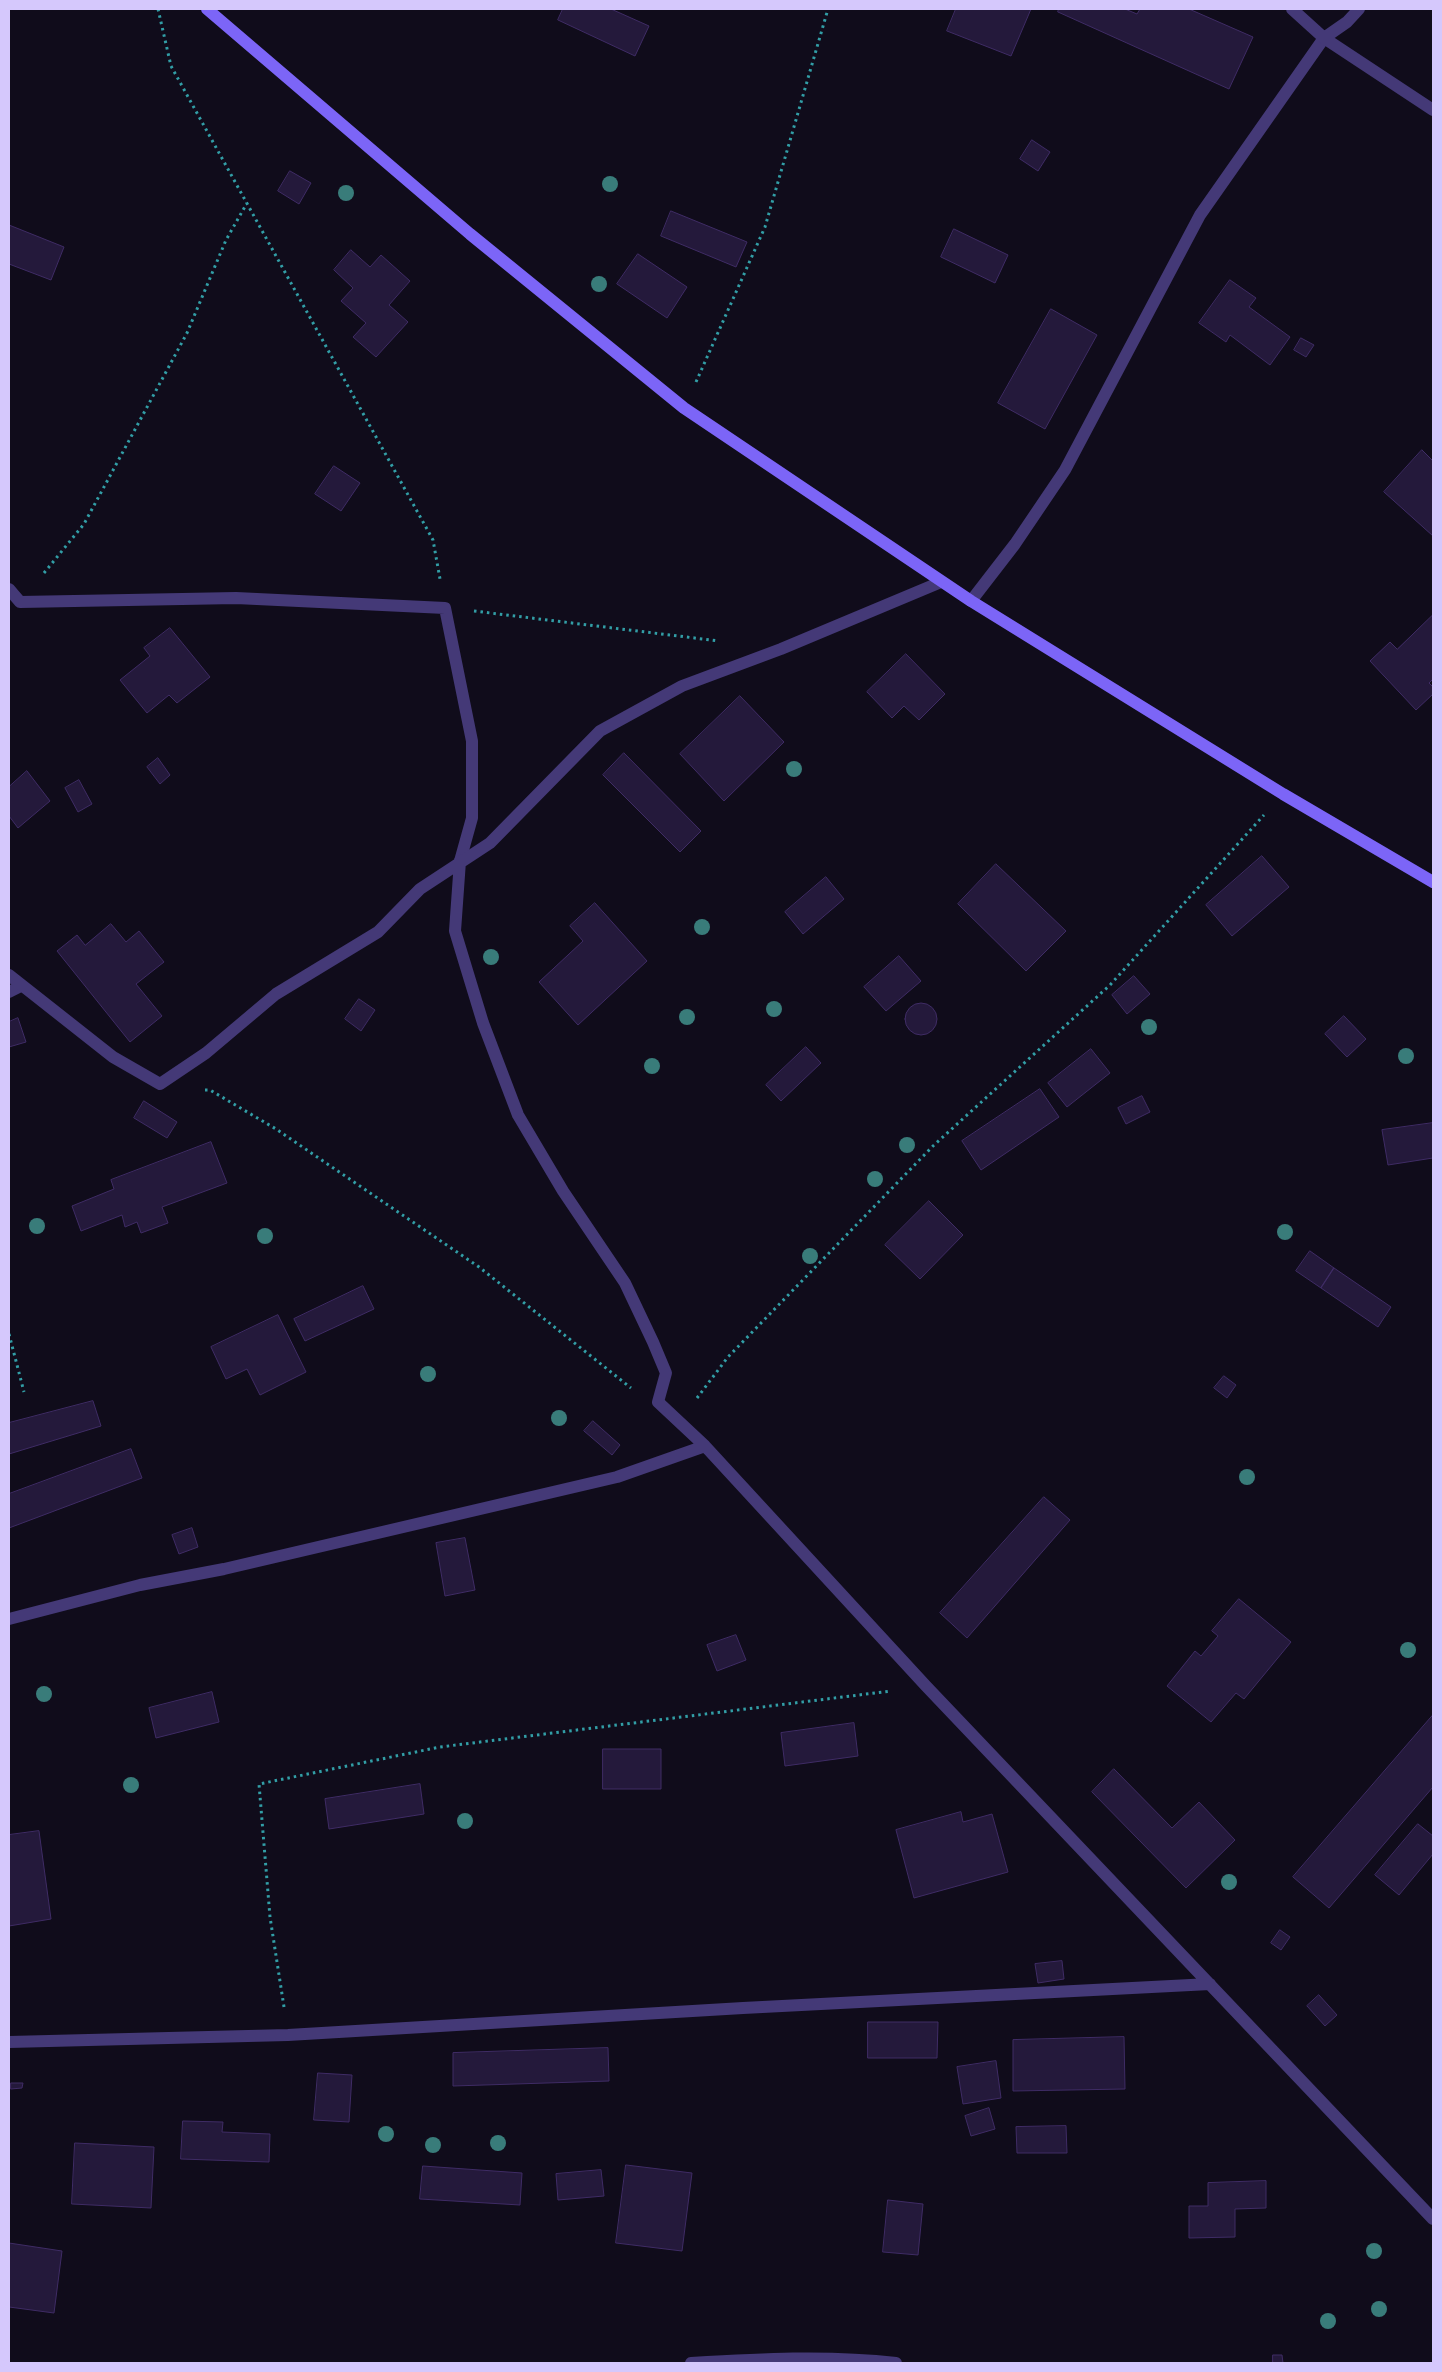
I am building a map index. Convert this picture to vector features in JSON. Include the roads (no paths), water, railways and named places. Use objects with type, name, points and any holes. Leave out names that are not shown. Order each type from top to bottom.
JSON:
[{"type":"street","points":[[207,9],[470,234],[684,408],[970,601],[1283,794],[1433,882]]},
{"type":"street","points":[[1292,9],[1324,38],[1433,110]]},
{"type":"street","points":[[970,601],[1015,544],[1065,470],[1200,215],[1324,38],[1347,22],[1359,9]]},
{"type":"street","points":[[9,975],[113,1057],[160,1084],[206,1053],[276,994],[378,932],[420,889],[490,843],[600,731],[682,686],[781,649],[941,582]]},
{"type":"street","points":[[9,588],[20,602],[236,598],[446,608],[472,741],[472,818],[460,861],[456,931],[487,1032],[518,1115],[563,1191],[625,1284],[653,1342],[666,1373],[658,1402],[705,1446],[926,1686],[1433,2219]]},
{"type":"street","points":[[9,992],[22,986]]},
{"type":"street","points":[[9,1619],[140,1585],[224,1568],[618,1476],[705,1446]]},
{"type":"street","points":[[9,2042],[288,2035],[743,2008],[1210,1984]]},
{"type":"street","points":[[691,2363],[753,2360],[896,2363]]}]
